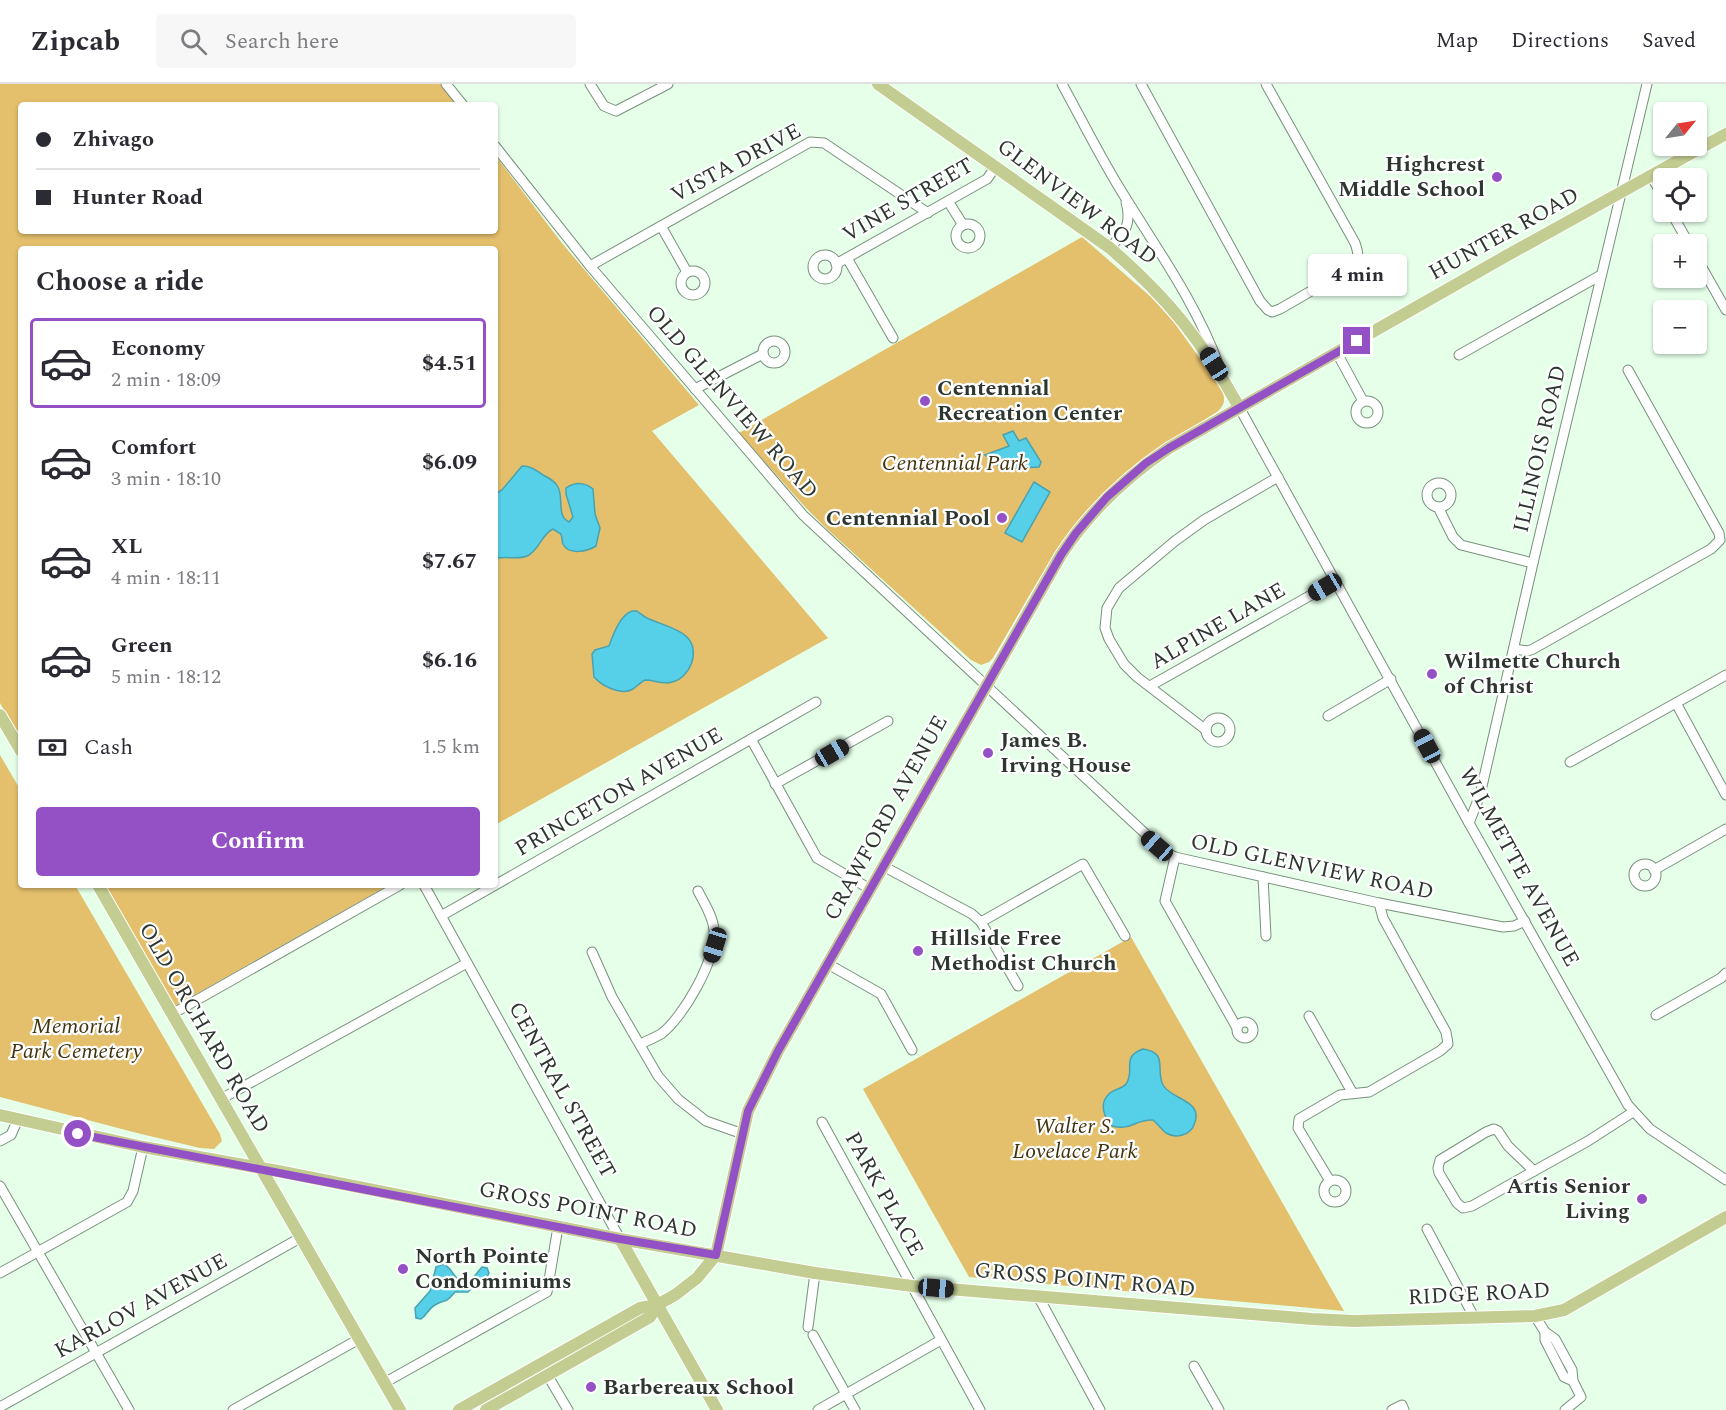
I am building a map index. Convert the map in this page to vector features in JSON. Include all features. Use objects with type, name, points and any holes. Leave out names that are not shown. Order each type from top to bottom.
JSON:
[{"type":"main road","name":"GLENVIEW ROAD","points":[[878,84],[1110,248],[1153,286],[1174,309],[1194,334],[1224,380]]},
{"type":"main road","name":"HUNTER ROAD","points":[[1239,408],[1726,134]]},
{"type":"main road","name":"WILMETTE AVENUE","points":[[1224,380],[1239,408]]},
{"type":"main road","name":"CRAWFORD AVENUE","points":[[459,1410],[640,1308],[657,1305],[697,1278],[716,1255],[748,1111],[778,1051],[1061,555],[1076,533],[1107,497],[1137,471],[1169,448],[1239,408]]},
{"type":"main road","points":[[0,714],[18,746]]},
{"type":"main road","name":"OLD ORCHARD ROAD","points":[[100,888],[400,1410]]},
{"type":"main road","name":"GROSS POINT ROAD","points":[[0,1115],[143,1148],[620,1239],[815,1273],[912,1286],[1039,1298],[1354,1321]]},
{"type":"main road","name":"RIDGE ROAD","points":[[1354,1321],[1536,1316],[1564,1310],[1726,1217]]},
{"type":"main road","name":"CENTRAL STREET","points":[[620,1239],[717,1410]]},
{"type":"main road","name":"CRAWFORD AVENUE","points":[[486,1410],[650,1317],[657,1305]]},
{"type":"street","points":[[446,84],[461,102]]},
{"type":"street","points":[[590,84],[604,106],[616,111],[668,84]]},
{"type":"street","name":"WILMETTE AVENUE","points":[[1062,84],[1123,194],[1150,234],[1208,335],[1224,380]]},
{"type":"street","points":[[1141,84],[1260,301],[1272,312],[1354,266],[1358,258],[1355,243],[1266,84]]},
{"type":"street","name":"ILLINOIS ROAD","points":[[1469,823],[1480,795],[1647,84]]},
{"type":"street","name":"VISTA DRIVE","points":[[590,266],[805,144],[818,141],[928,213]]},
{"type":"street","name":"OLD GLENVIEW ROAD","points":[[498,150],[590,266],[803,515],[1147,837],[1175,857],[1379,903],[1503,927],[1514,926],[1525,921]]},
{"type":"street","name":"VINE STREET","points":[[837,264],[987,179],[996,166]]},
{"type":"street","name":"WILMETTE AVENUE","points":[[1110,248],[1129,224],[1130,219],[1123,194]]},
{"type":"street","points":[[948,201],[963,225]]},
{"type":"street","points":[[661,226],[687,272]]},
{"type":"street","points":[[847,258],[892,338]]},
{"type":"street","points":[[1459,355],[1601,275]]},
{"type":"street","points":[[1707,276],[1726,310]]},
{"type":"street","points":[[1337,353],[1363,401]]},
{"type":"street","points":[[695,389],[763,354]]},
{"type":"street","points":[[1514,649],[1528,651],[1533,649],[1711,549],[1720,540],[1719,532],[1628,370]]},
{"type":"street","name":"WILMETTE AVENUE","points":[[1239,408],[1469,823],[1633,1112],[1650,1129],[1726,1180]]},
{"type":"street","points":[[1206,730],[1124,664],[1109,639],[1105,619],[1111,599],[1119,588],[1204,520],[1278,477]]},
{"type":"street","points":[[1438,507],[1453,537],[1461,545],[1533,563]]},
{"type":"street","name":"ALPINE LANE","points":[[1150,686],[1336,581]]},
{"type":"street","points":[[1570,762],[1726,675]]},
{"type":"street","points":[[1328,716],[1391,679]]},
{"type":"street","name":"PRINCETON AVENUE","points":[[498,883],[816,702]]},
{"type":"street","points":[[1676,703],[1726,795]]},
{"type":"street","points":[[775,784],[888,721]]},
{"type":"street","points":[[751,739],[817,858],[870,889]]},
{"type":"street","points":[[1654,870],[1726,829]]},
{"type":"street","points":[[1175,857],[1165,901],[1237,1028]]},
{"type":"street","points":[[981,922],[1083,864],[1125,936]]},
{"type":"street","points":[[883,866],[972,914],[981,922],[1017,986]]},
{"type":"street","points":[[1263,877],[1266,936]]},
{"type":"street","points":[[172,1014],[395,888]]},
{"type":"street","name":"CENTRAL STREET","points":[[426,888],[620,1239]]},
{"type":"street","name":"PRINCETON AVENUE","points":[[441,916],[490,888]]},
{"type":"street","points":[[640,1044],[661,1033],[677,1018],[709,964],[715,945],[714,928],[698,891]]},
{"type":"street","points":[[1330,1181],[1298,1128],[1298,1123],[1304,1116],[1335,1097],[1352,1092],[1361,1094],[1369,1092],[1440,1051],[1448,1044],[1446,1032],[1383,918],[1379,903]]},
{"type":"street","points":[[592,952],[612,997],[658,1076],[678,1099],[706,1121],[743,1134]]},
{"type":"street","points":[[221,1099],[467,963]]},
{"type":"street","points":[[828,964],[881,994],[912,1050]]},
{"type":"street","points":[[1656,1014],[1726,973]]},
{"type":"street","points":[[1309,1016],[1352,1092]]},
{"type":"street","points":[[1534,1171],[1494,1129],[1443,1156],[1438,1168],[1457,1203],[1463,1208],[1472,1206],[1588,1141],[1633,1112]]},
{"type":"street","points":[[0,1141],[11,1135],[18,1119]]},
{"type":"street","name":"PARK PLACE","points":[[822,1122],[980,1410]]},
{"type":"street","points":[[0,1273],[127,1202],[133,1191],[143,1148]]},
{"type":"street","points":[[0,1186],[129,1410]]},
{"type":"street","points":[[384,1383],[546,1292],[558,1227]]},
{"type":"street","points":[[1427,1228],[1474,1317]]},
{"type":"street","name":"KARLOV AVENUE","points":[[0,1407],[300,1239]]},
{"type":"street","points":[[815,1273],[811,1331],[855,1410]]},
{"type":"street","points":[[1039,1298],[1100,1410]]},
{"type":"street","points":[[1536,1316],[1545,1332],[1555,1339],[1572,1370],[1573,1381],[1581,1398],[1565,1409],[1554,1410]]},
{"type":"street","points":[[233,1410],[359,1339]]},
{"type":"street","points":[[818,1410],[941,1340]]},
{"type":"street","points":[[540,1363],[568,1410]]},
{"type":"street","points":[[1194,1366],[1219,1410]]},
{"type":"street","points":[[1392,1410],[1403,1407]]},
{"type":"green space","points":[[0,84],[441,84],[455,102],[18,102],[18,234],[498,234],[498,159],[561,242],[699,405],[652,431],[828,638],[498,823],[498,246],[18,246],[18,735],[0,703]]},
{"type":"green space","name":"Centennial Park","points":[[1082,237],[1151,297],[1173,321],[1221,388],[1224,402],[1217,412],[1145,458],[1102,495],[1083,516],[1050,561],[993,658],[981,665],[971,660],[827,529],[739,433]]},
{"type":"green space","name":"Memorial Park Cemetery","points":[[0,755],[18,786],[18,888],[77,888],[222,1141],[214,1149],[200,1148],[0,1097]]},
{"type":"green space","points":[[107,888],[384,888],[175,1006]]},
{"type":"green space","name":"Walter S. Lovelace Park","points":[[1131,937],[1344,1311],[969,1277],[863,1089]]},
{"type":"water","points":[[1013,431],[1019,441],[1026,438],[1041,462],[1039,467],[1003,469],[985,455],[1009,446],[1003,435]]},
{"type":"water","points":[[522,466],[533,469],[550,479],[558,487],[561,511],[569,522],[573,517],[566,488],[580,484],[587,485],[593,489],[595,514],[600,528],[596,546],[584,551],[570,550],[563,544],[561,534],[553,529],[529,555],[521,558],[498,559],[498,492]]},
{"type":"water","points":[[1034,482],[1050,492],[1022,542],[1005,533]]},
{"type":"water","points":[[632,611],[637,611],[647,618],[669,626],[687,637],[693,649],[693,656],[692,663],[684,675],[665,683],[645,680],[628,691],[617,691],[607,687],[594,677],[592,654],[595,650],[609,646],[621,621]]},
{"type":"water","points":[[1143,1049],[1151,1051],[1159,1058],[1161,1079],[1167,1090],[1186,1101],[1195,1110],[1194,1125],[1186,1134],[1170,1135],[1153,1120],[1119,1127],[1112,1126],[1107,1118],[1103,1105],[1106,1097],[1126,1084],[1130,1074],[1130,1060],[1136,1052]]},
{"type":"water","points":[[443,1264],[462,1282],[472,1279],[482,1267],[487,1268],[489,1273],[486,1279],[476,1283],[468,1292],[455,1292],[447,1300],[433,1306],[421,1319],[416,1318],[415,1308],[430,1291],[436,1267]]},
{"type":"place","name":"Highcrest Middle School","points":[[1497,177]]},
{"type":"place","name":"Centennial Recreation Center","points":[[925,401]]},
{"type":"place","name":"Centennial Pool","points":[[1002,518]]},
{"type":"place","name":"Wilmette Church of Christ","points":[[1432,674]]},
{"type":"place","name":"James B. Irving House","points":[[988,753]]},
{"type":"place","name":"Hillside Free Methodist Church","points":[[918,951]]},
{"type":"place","name":"Artis Senior Living","points":[[1642,1199]]},
{"type":"place","name":"North Pointe Condominiums","points":[[403,1269]]},
{"type":"place","name":"Barbereaux School","points":[[591,1387]]},
{"type":"route","points":[[78,1134],[620,1239],[716,1255],[748,1111],[778,1051],[986,684],[1076,533],[1107,497],[1146,463],[1357,341]]}]
